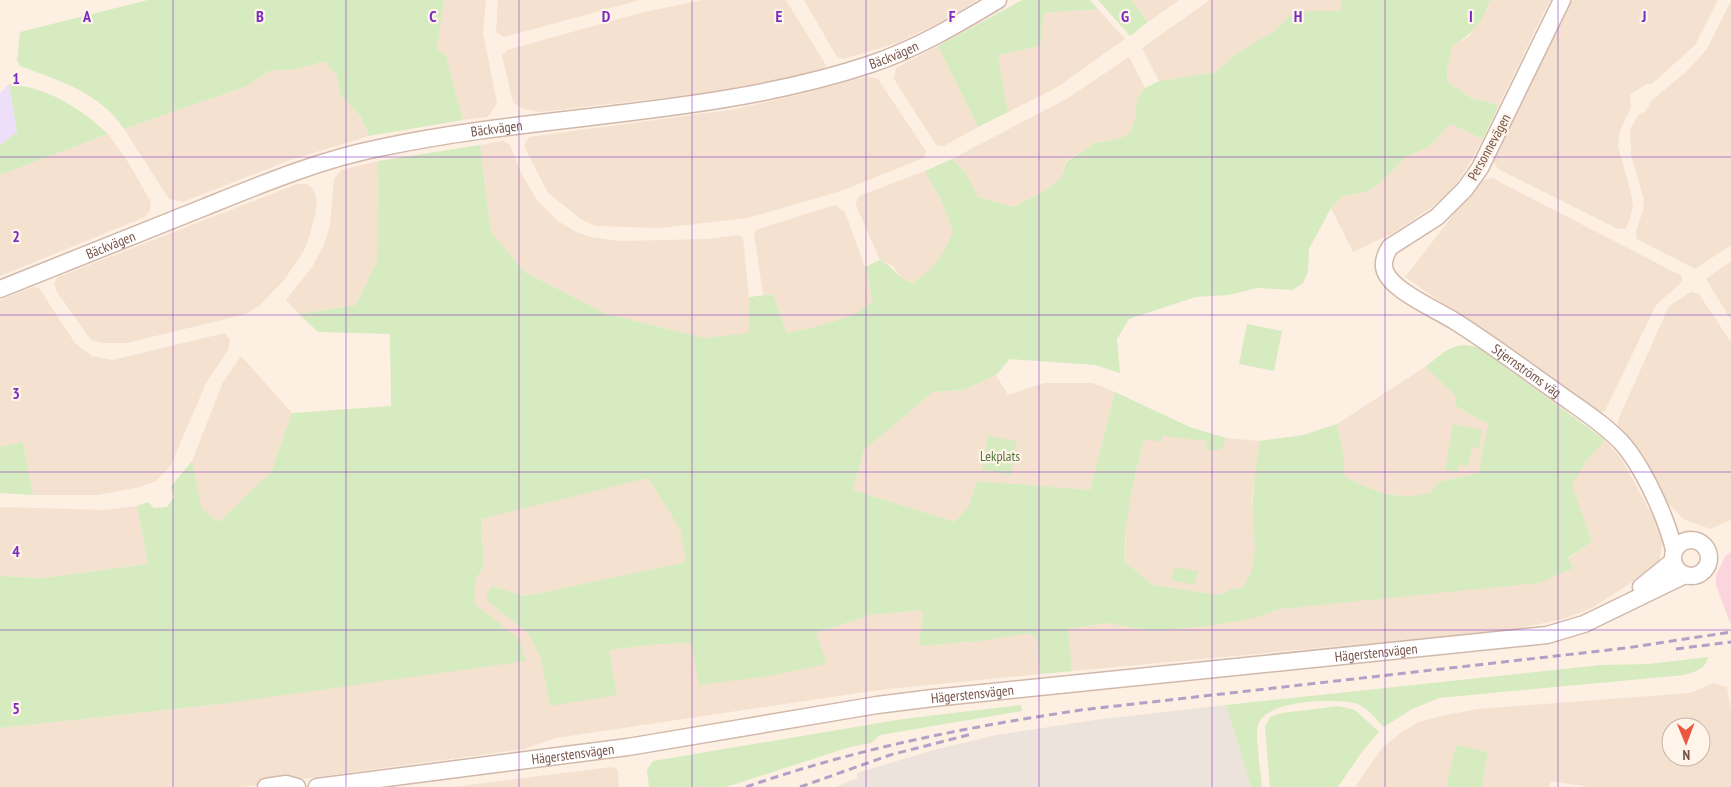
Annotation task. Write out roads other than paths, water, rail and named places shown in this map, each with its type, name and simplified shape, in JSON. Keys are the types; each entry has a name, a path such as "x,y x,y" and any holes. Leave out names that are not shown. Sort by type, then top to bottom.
{"street":[{"name":"Bäckvägen","path":"0,289 315,165 378,148 460,134 693,104 802,84 874,63 896,54 956,25 998,0"},
{"name":"Personnevägen","path":"1384,266 1386,254 1390,247 1437,217 1465,189 1480,168 1562,0"},
{"name":"Stjernströms väg","path":"1384,266 1386,274 1397,287 1477,335 1606,428 1631,455 1653,494 1671,536 1674,556"},
{"name":"Stjernströms väg","path":"1653,494 1683,532 1694,540"},
{"path":"1694,540 1705,545 1709,561 1699,575 1685,575 1677,569 1674,556 1681,542 1694,540"},
{"name":"Hägerstensvägen","path":"1625,602 1674,556"},
{"name":"Hägerstensvägen","path":"317,787 628,747 915,700 1529,637 1560,632 1584,624 1625,602 1644,596 1685,575"},
{"path":"266,787 286,784 297,787"}],"railway":[{"path":"746,787 787,773 870,750 995,724 1081,710 1626,648 1731,632"},
{"path":"1676,649 1731,642"},
{"path":"800,787 890,755 972,734"}],"park label":[{"name":"Lekplats","path":"1000,456"}]}
